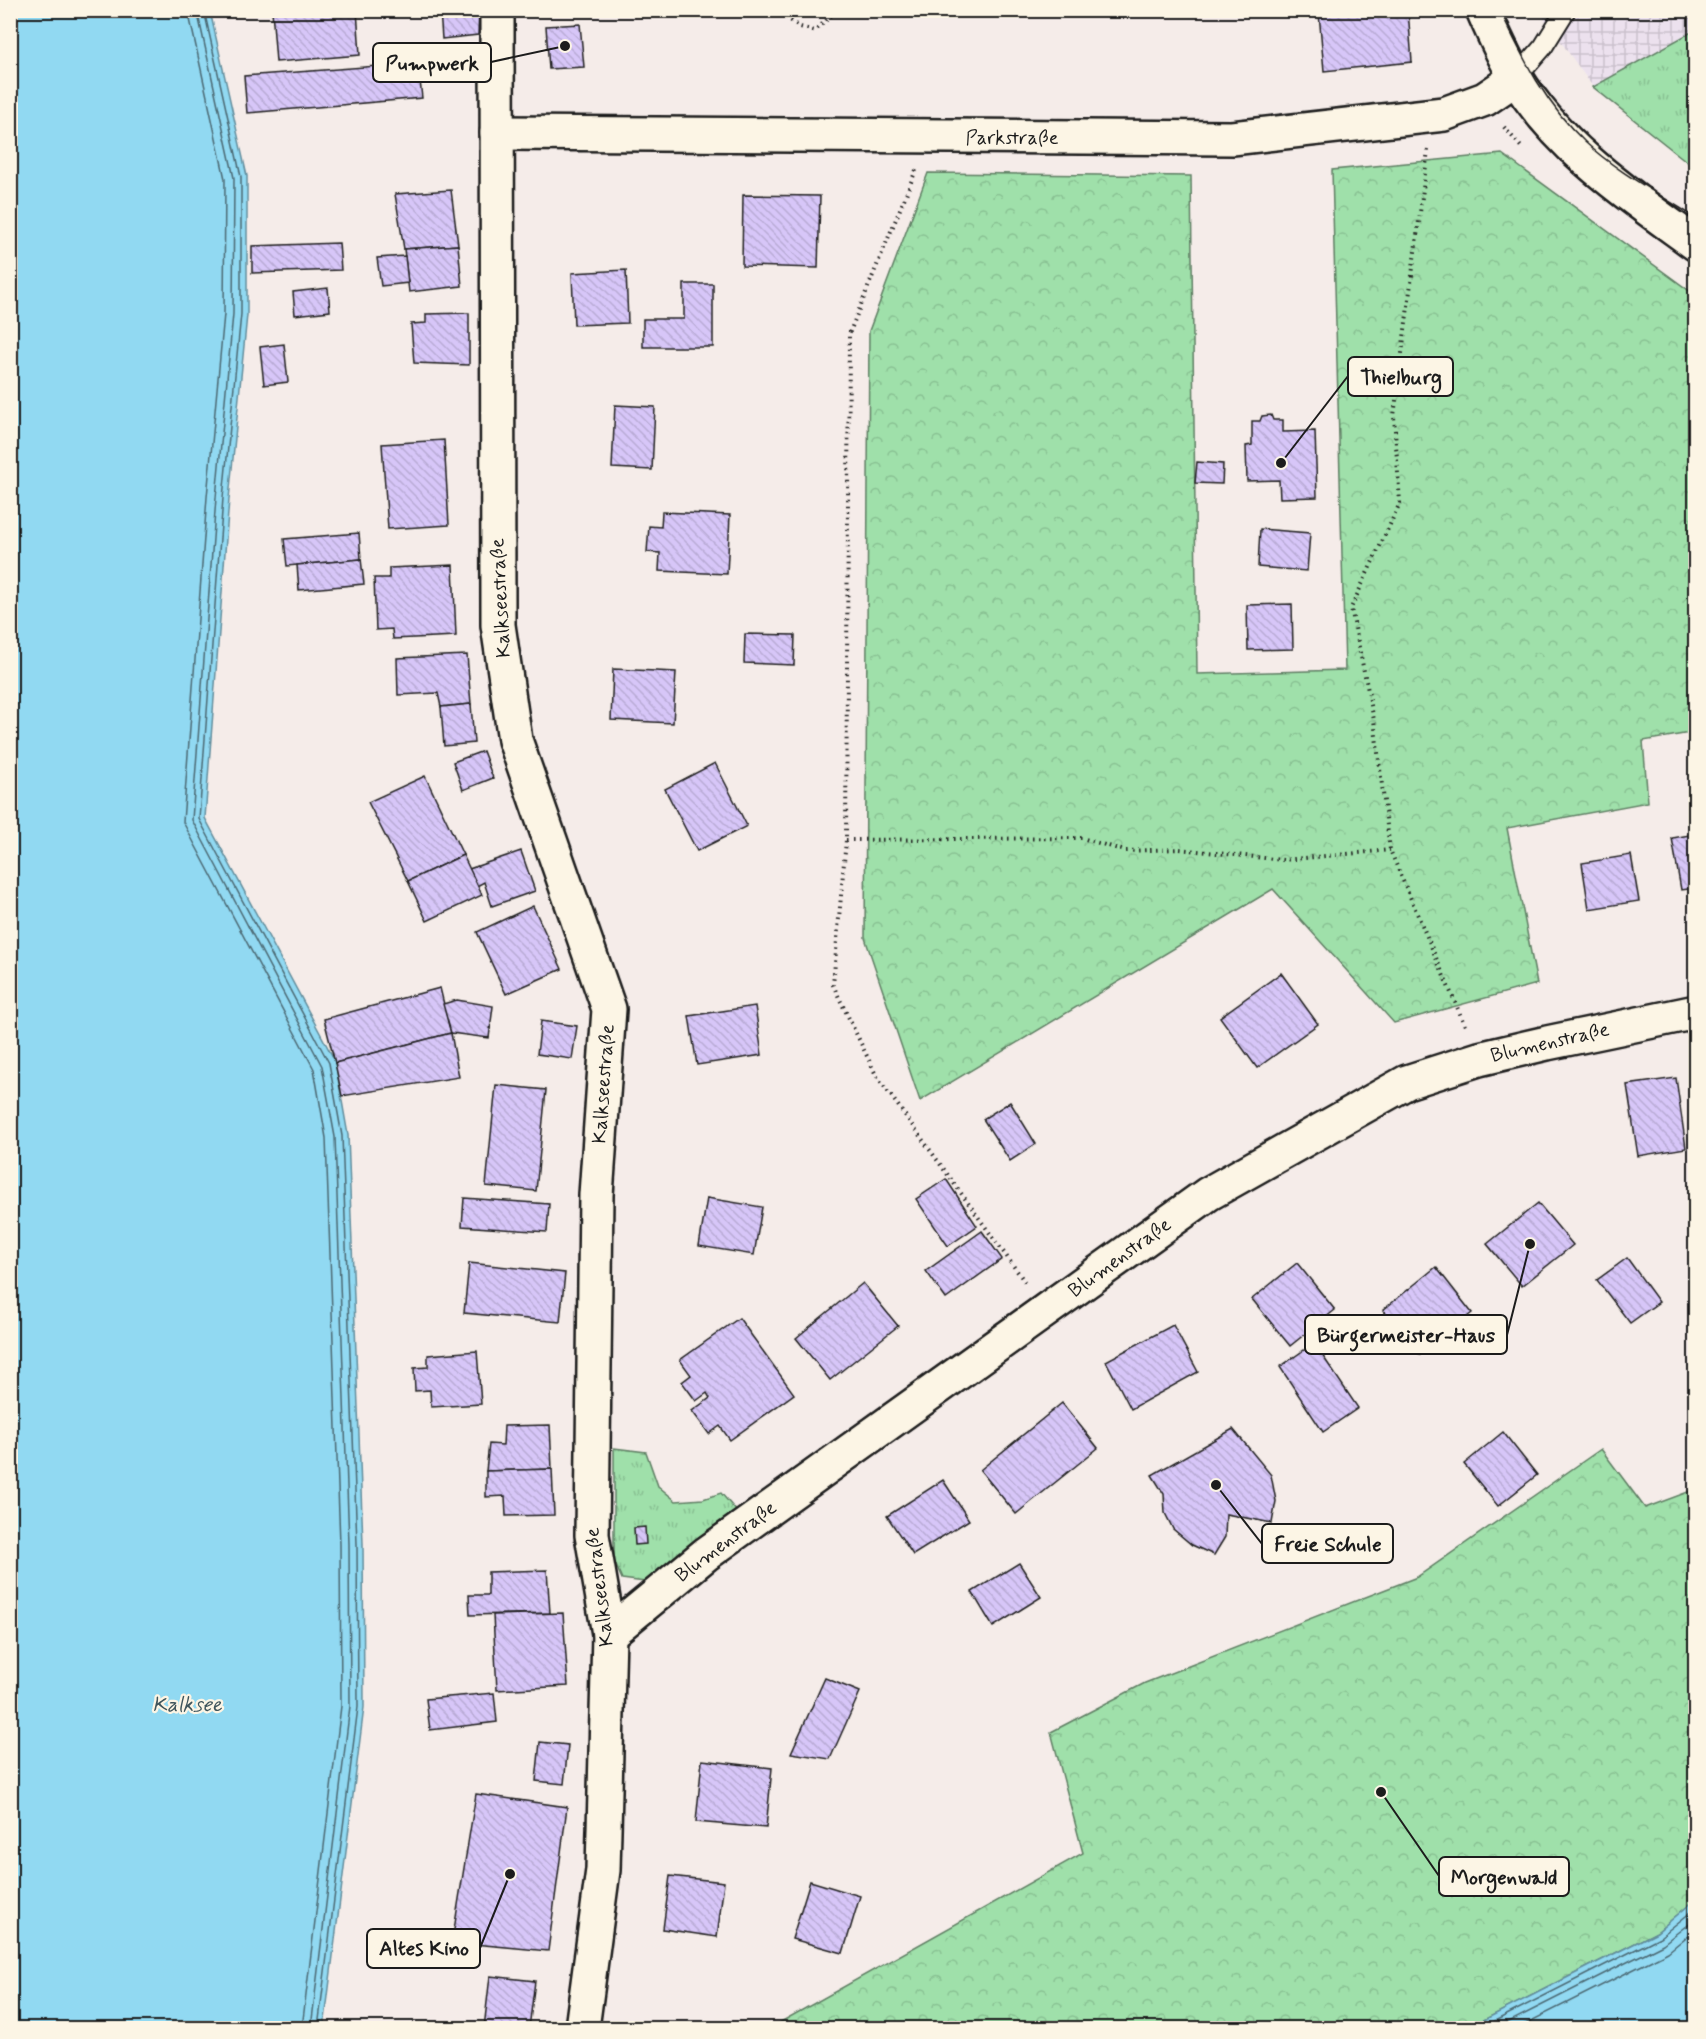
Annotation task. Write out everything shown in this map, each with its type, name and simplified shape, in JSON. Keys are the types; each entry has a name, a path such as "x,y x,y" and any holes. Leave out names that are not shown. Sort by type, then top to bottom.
{"street":[{"name":"Kalkseestraße","path":"497,10 498,625 515,740 609,1010 596,1195 592,1535 609,1634 603,1870 582,2028"},
{"path":"1483,10 1516,78 1553,127 1596,169 1695,244"},
{"name":"Parkstraße","path":"497,133 1232,138 1432,116 1485,99 1516,78"},
{"name":"Blumenstraße","path":"609,1634 706,1554 1208,1194 1407,1082 1479,1059 1695,1012"}],"lane":[{"path":"1516,78 1543,47 1566,10"}],"path":[{"path":"776,10 800,27 815,31 837,10"},
{"path":"1432,116 1394,416 1400,503 1351,608 1374,720 1390,850 1479,1059"},
{"path":"930,137 849,334 846,840 834,985 876,1076 1047,1311"},
{"path":"846,840 1082,838 1125,852 1179,849 1282,860 1390,850"}],"shaded area":[{"path":"1539,11 1695,11 1695,30 1593,87"}],"green space":[{"path":"1695,30 1695,168 1593,87"},
{"path":"1502,154 1695,295 1695,732 1643,741 1648,802 1507,828 1537,984 1394,1023 1273,889 920,1101 865,938 869,331 928,173 1191,176 1197,674 1345,670 1332,170"},
{"path":"614,1448 646,1452 658,1486 676,1501 703,1499 721,1493 738,1513 645,1582 622,1579 614,1561"},
{"path":"1601,1449 1645,1508 1693,1490 1695,1492 1695,1900 1657,1932 1468,2028 770,2028 1083,1853 1051,1732 1145,1683 1417,1577"}],"water":[{"name":"Kalksee","path":"11,11 210,11 247,176 247,315 229,499 205,818 335,1061 348,1135 363,1544 364,1707 324,2028 11,2028"},
{"path":"1695,1900 1695,2028 1468,2028 1657,1932"}],"building":[{"path":"272,10 357,10 360,55 276,62"},
{"path":"440,10 479,10 478,35 442,39"},
{"path":"1350,10 1408,10 1412,62 1324,71 1319,13"},
{"path":"580,24 584,67 549,69 546,26"},
{"path":"418,63 422,98 247,113 244,76"},
{"path":"451,190 458,245 404,249 395,194"},
{"path":"743,195 820,196 818,268 742,266"},
{"path":"339,243 341,270 252,273 252,246"},
{"path":"458,245 462,286 409,292 404,249"},
{"path":"405,256 408,283 381,286 377,258"},
{"path":"626,270 628,323 574,325 572,273"},
{"path":"684,284 713,284 713,347 643,347 643,319 684,319"},
{"path":"328,288 330,311 295,315 293,292"},
{"path":"469,313 469,365 414,363 411,324 426,323 426,314"},
{"path":"284,344 288,382 264,385 260,347"},
{"path":"615,405 655,407 652,470 612,468"},
{"path":"1271,415 1273,420 1283,420 1283,432 1315,431 1317,497 1280,498 1279,480 1247,481 1246,446 1252,445 1252,421 1260,421 1262,416"},
{"path":"444,440 449,525 388,529 382,444"},
{"path":"1197,462 1223,464 1222,484 1195,483"},
{"path":"662,512 730,515 727,574 659,571 660,553 647,552 649,526 661,527"},
{"path":"1260,529 1310,533 1307,571 1258,567"},
{"path":"359,533 361,559 287,566 284,539"},
{"path":"361,559 364,584 299,590 297,565"},
{"path":"453,565 456,636 393,639 392,629 376,630 374,578 389,578 389,568"},
{"path":"1292,604 1293,649 1248,650 1247,605"},
{"path":"745,634 795,635 794,665 744,663"},
{"path":"467,655 471,704 441,707 438,693 398,695 397,658"},
{"path":"613,669 676,672 673,723 611,720"},
{"path":"471,704 474,743 444,746 441,707"},
{"path":"483,751 493,778 463,790 453,762"},
{"path":"715,763 747,826 697,851 665,789"},
{"path":"425,776 463,855 408,881 368,802"},
{"path":"1696,834 1696,888 1681,890 1672,838"},
{"path":"521,851 535,891 492,906 484,882 477,886 469,869"},
{"path":"463,855 482,895 427,921 408,881"},
{"path":"1631,855 1639,901 1589,909 1582,863"},
{"path":"533,906 562,969 506,994 477,932"},
{"path":"1281,973 1318,1024 1257,1068 1220,1017"},
{"path":"440,988 451,1033 335,1063 324,1019"},
{"path":"457,1000 493,1006 489,1038 451,1033 443,1004"},
{"path":"755,1006 762,1055 697,1065 689,1016"},
{"path":"541,1021 577,1026 572,1059 537,1054"},
{"path":"451,1033 459,1077 342,1096 335,1063"},
{"path":"1676,1078 1686,1148 1638,1156 1627,1085"},
{"path":"496,1085 546,1090 536,1191 486,1186"},
{"path":"1010,1102 1036,1144 1010,1161 983,1119"},
{"path":"946,1179 977,1226 948,1246 916,1199"},
{"path":"464,1198 549,1204 547,1232 462,1226"},
{"path":"707,1198 762,1207 754,1255 699,1246"},
{"path":"1538,1203 1573,1245 1522,1286 1487,1244"},
{"path":"982,1231 1002,1259 946,1299 926,1271"},
{"path":"1627,1258 1659,1302 1630,1323 1597,1280"},
{"path":"469,1263 565,1273 560,1322 464,1313"},
{"path":"1297,1263 1335,1310 1290,1346 1252,1299"},
{"path":"1436,1267 1472,1313 1420,1355 1383,1310"},
{"path":"863,1283 898,1326 830,1380 796,1338"},
{"path":"739,1318 794,1394 730,1440 720,1426 709,1434 692,1411 710,1398 707,1393 696,1401 682,1382 691,1375 680,1360"},
{"path":"1173,1325 1198,1372 1131,1409 1106,1361"},
{"path":"1314,1343 1358,1408 1323,1432 1280,1367"},
{"path":"477,1351 481,1404 431,1407 430,1390 415,1391 414,1368 428,1367 428,1355"},
{"path":"1062,1403 1098,1448 1016,1514 980,1470"},
{"path":"550,1425 552,1469 486,1471 489,1444 503,1445 504,1426"},
{"path":"1233,1429 1271,1475 1276,1501 1272,1523 1226,1514 1225,1537 1214,1555 1192,1545 1173,1529 1165,1513 1164,1494 1152,1475"},
{"path":"1503,1432 1537,1475 1498,1506 1464,1464"},
{"path":"552,1469 554,1515 506,1516 505,1496 486,1497 486,1471"},
{"path":"943,1480 969,1520 913,1555 887,1516"},
{"path":"645,1527 646,1544 635,1545 634,1528"},
{"path":"1019,1563 1041,1597 993,1627 972,1592"},
{"path":"547,1570 550,1613 470,1615 469,1595 488,1595 488,1572"},
{"path":"563,1613 568,1686 497,1690 493,1615"},
{"path":"825,1678 860,1692 830,1759 791,1753"},
{"path":"494,1693 497,1722 430,1730 426,1699"},
{"path":"540,1742 568,1745 564,1784 536,1781"},
{"path":"702,1760 772,1768 766,1828 696,1822"},
{"path":"476,1794 567,1807 548,1951 452,1942"},
{"path":"670,1876 724,1882 717,1937 663,1929"},
{"path":"810,1881 860,1896 843,1953 792,1939"},
{"path":"490,1976 535,1981 529,2028 484,2028"}],"tram line":[{"path":"1500,10 1536,80 1571,128 1597,153 1696,218"}],"place":[{"name":"Pumpwerk","path":"565,46"},
{"name":"Thielburg","path":"1281,463"},
{"name":"Bürgermeister-Haus","path":"1530,1244"},
{"name":"Freie Schule","path":"1216,1485"},
{"name":"Morgenwald","path":"1381,1792"},
{"name":"Altes Kino","path":"510,1874"}]}
